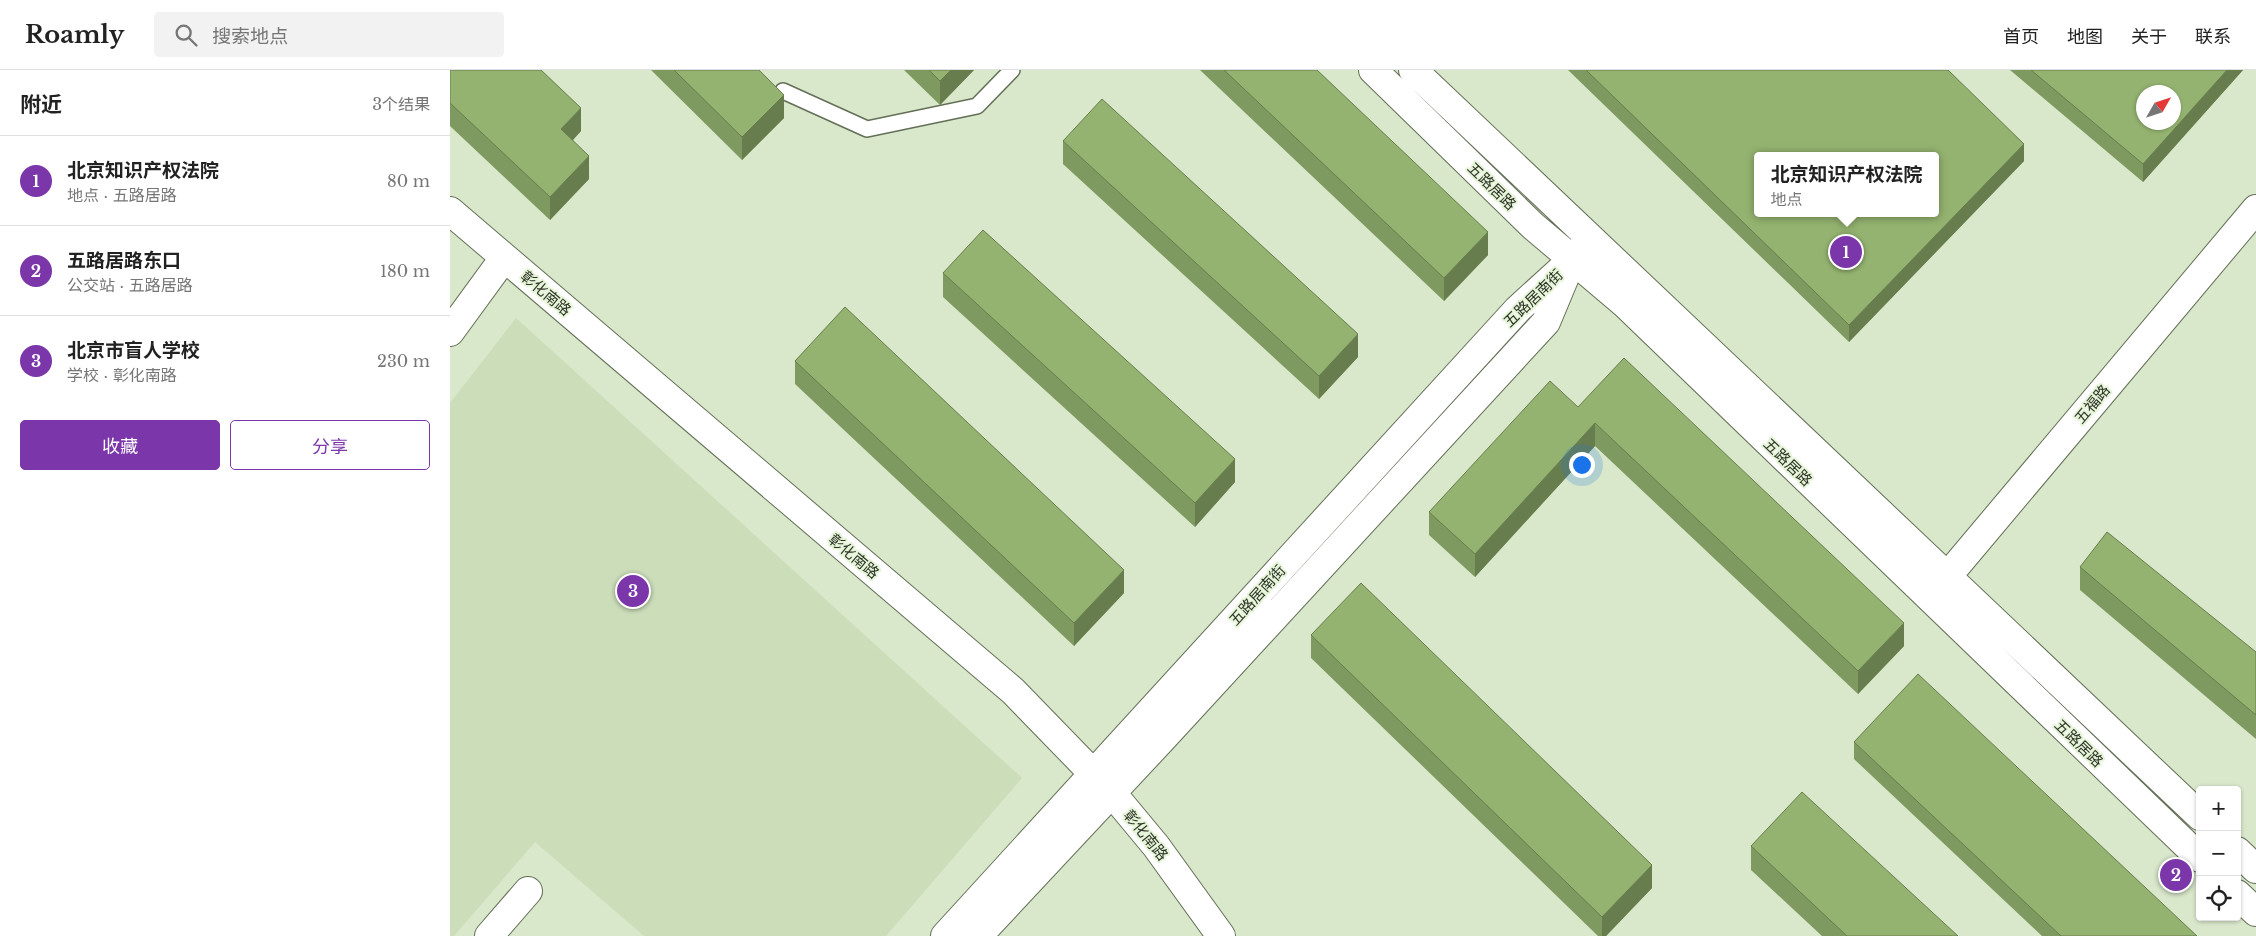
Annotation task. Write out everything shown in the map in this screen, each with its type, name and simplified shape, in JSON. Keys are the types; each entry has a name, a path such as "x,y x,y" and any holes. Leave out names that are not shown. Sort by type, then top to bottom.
{"street":[{"name":"五路居路","path":"1373,70 1533,226 1624,303 1929,599 2196,854"},
{"name":"五路居路","path":"1413,70 2196,812"},
{"name":"五福路","path":"1929,599 2256,209"},
{"name":"彰化南路","path":"450,211 1013,692 1112,793 1156,846 1221,936"},
{"path":"1572,260 1590,238"},
{"path":"450,332 504,258"},
{"name":"五路居南街","path":"978,936 1546,322 1572,260"},
{"name":"五路居南街","path":"944,936 1518,308 1572,260"},
{"path":"2241,855 2256,869"},
{"path":"489,936 528,891"},
{"path":"2241,898 2256,912"}],"lane":[{"path":"782,91 866,129 977,106 1012,70"}],"shaded area":[{"path":"516,318 1022,778 886,936 644,936 535,842 454,936 450,936 450,403"}],"building":[{"path":"450,70 541,70 581,108 561,129 589,156 550,197 450,103"},
{"path":"674,70 759,70 784,95 742,137"},
{"path":"929,70 951,70 940,81"},
{"path":"1224,70 1317,70 1488,232 1444,278"},
{"path":"1586,70 1948,70 2024,144 1849,325"},
{"path":"2031,70 2227,70 2181,121 2181,85 2136,85 2136,130 2173,130 2143,164"},
{"path":"1102,99 1358,334 1319,376 1063,141"},
{"path":"983,230 1235,459 1195,503 943,273"},
{"path":"845,307 1124,570 1074,623 795,361"},
{"path":"1624,358 1904,623 1858,671 1595,423 1475,554 1429,512 1550,381 1578,407"},
{"path":"2107,532 2256,652 2256,715 2080,567"},
{"path":"1361,583 1652,865 1602,917 1311,635"},
{"path":"1918,674 2197,936 2061,936 1854,742"},
{"path":"1802,792 1958,936 1847,936 1751,846"}],"place":[{"name":"北京知识产权法院","path":"1846,252"},
{"name":"北京市盲人学校","path":"633,591"},
{"name":"五路居路东口","path":"2176,875"}]}
